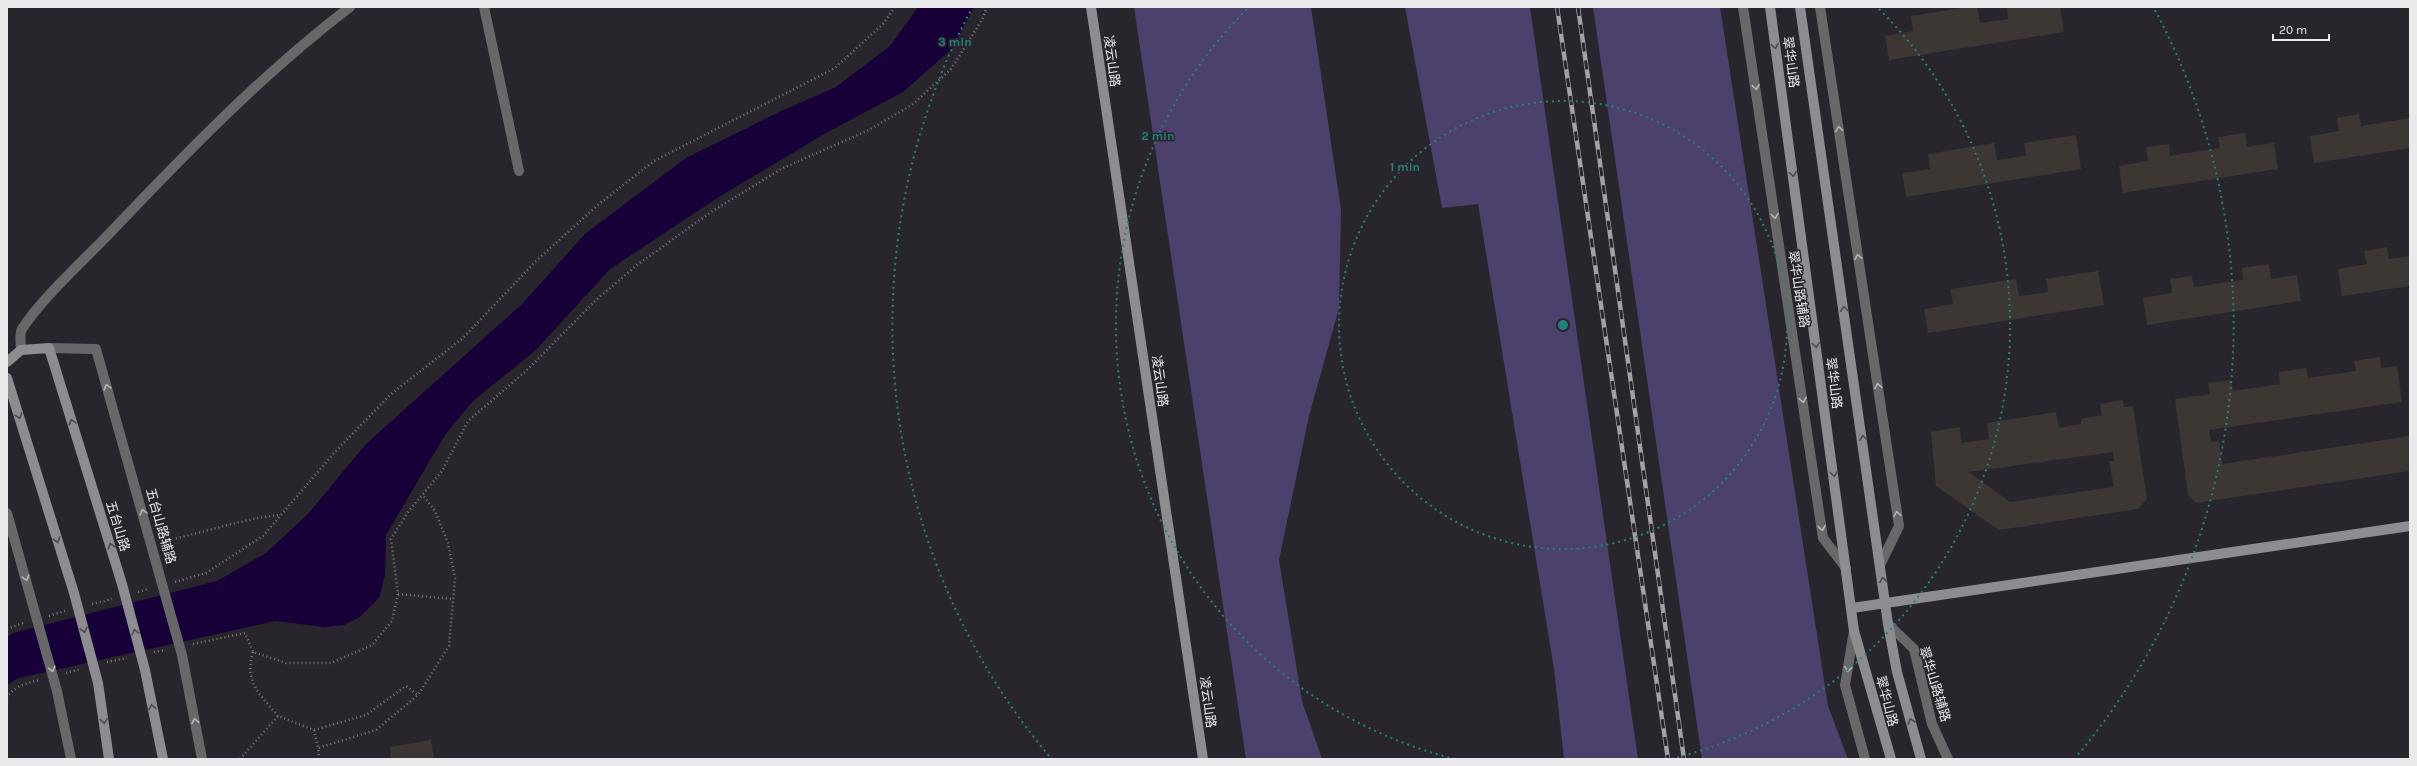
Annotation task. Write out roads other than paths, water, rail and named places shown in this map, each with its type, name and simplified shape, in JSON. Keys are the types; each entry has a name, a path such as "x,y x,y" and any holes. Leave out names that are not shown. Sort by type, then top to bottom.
{"street":[{"path":"21,350 21,331 49,297 136,206 258,84 314,34 350,7"},
{"path":"484,7 519,171"},
{"name":"凌云山路","path":"1091,7 1203,759"},
{"name":"翠华山路辅路","path":"1743,7 1824,538 1846,568"},
{"name":"翠华山路","path":"1770,7 1854,631 1890,759"},
{"name":"翠华山路","path":"1800,7 1881,563 1888,624 1897,672 1921,759"},
{"path":"1820,7 1899,526 1881,563"},
{"path":"7,362 21,350 49,348"},
{"name":"五台山路辅路","path":"49,348 96,349 152,543 165,580 182,655 202,759"},
{"name":"五台山路","path":"49,348 122,584 145,670 163,759"},
{"path":"7,378 74,593 98,683 110,759"},
{"path":"7,513 34,604 57,691 71,759"},
{"path":"1852,608 2410,526"},
{"name":"翠华山路辅路","path":"1888,624 1914,649 1932,724 1948,759"},
{"path":"1854,631 1845,685 1865,759"}],"railway":[{"path":"1557,7 1668,759"},
{"path":"1578,7 1684,759"}]}
